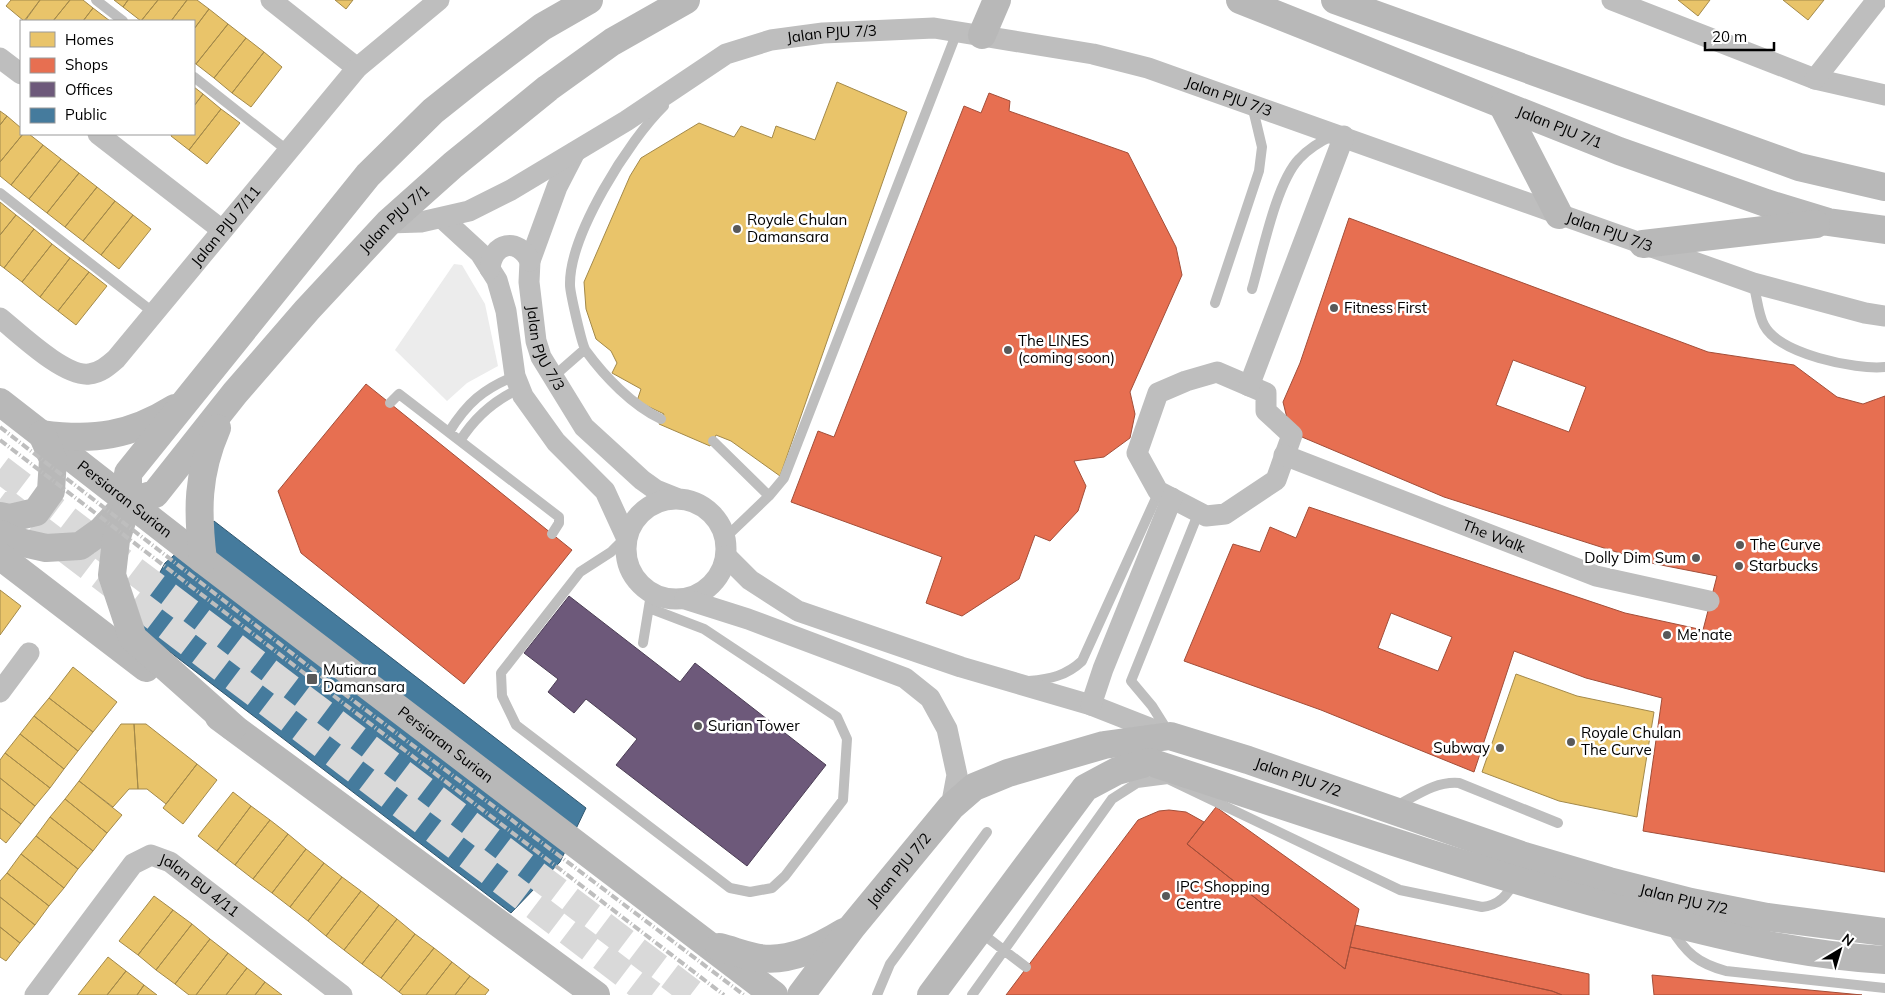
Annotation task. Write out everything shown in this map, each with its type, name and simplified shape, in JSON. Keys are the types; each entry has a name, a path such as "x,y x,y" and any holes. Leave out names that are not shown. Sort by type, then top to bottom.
{"street":[{"path":"272,0 357,68"},
{"name":"Jalan PJU 7/11","path":"0,318 68,369 87,374 103,370 116,359 357,68 438,0"},
{"path":"234,727 133,638 112,575 116,540 128,502 128,473 368,175 433,111 477,76 542,27 589,0"},
{"name":"Jalan PJU 7/1","path":"128,502 155,494 235,394 313,304 388,223 453,165 548,88 619,38 686,0"},
{"path":"969,33 997,0"},
{"name":"Jalan PJU 7/1","path":"1240,0 1502,106 1619,151 1766,203 1828,222 1885,230"},
{"path":"1335,0 1799,167 1885,187"},
{"path":"1612,0 1815,79 1885,95"},
{"path":"1815,79 1877,0"},
{"name":"Jalan PJU 7/3","path":"388,223 443,219 469,211 511,190 626,121 726,54 771,40 823,33 934,28 1093,54 1148,68 1251,103 1753,283 1864,313 1885,316"},
{"path":"0,58 20,73"},
{"path":"1502,106 1559,215"},
{"path":"99,135 222,230"},
{"path":"1250,386 1341,135"},
{"name":"Jalan PJU 7/3","path":"575,151 557,187 530,261 529,282 536,341 542,358 553,378 584,427 642,480 656,490 676,498"},
{"name":"Jalan PJU 7/3","path":"443,219 480,253 501,291 517,382 556,442 605,491 626,537"},
{"path":"1644,244 1828,222"},
{"path":"490,269 491,260 495,252 502,247 511,245 519,247 530,261"},
{"path":"1217,372 1250,386 1266,393 1266,411 1292,435 1276,480 1225,514 1206,516 1164,498 1158,491 1137,452 1158,393 1186,381 1217,372"},
{"path":"42,434 72,438 102,437 129,431 154,420 178,406 198,388"},
{"path":"203,560 198,522 203,470 210,445 235,394"},
{"name":"Persiaran Surian","path":"0,402 203,560 774,995"},
{"path":"0,516 10,518 36,512 51,491 53,459 42,434"},
{"name":"The Walk","path":"1284,455 1596,576 1709,600"},
{"path":"951,807 957,775 947,729 930,698 905,678 748,618 685,599 650,601 629,570 625,554 626,537 633,522 644,509 659,501 676,498 692,501 708,510 719,522 726,547 750,580 770,595 798,611 892,645 1018,682 1091,706 1170,736"},
{"path":"1091,706 1102,669 1164,498"},
{"path":"0,534 15,541 46,548 80,546 101,531 128,502"},
{"path":"685,599 700,594 712,584 722,571 726,547"},
{"path":"0,556 136,662 234,727 596,995"},
{"path":"0,692 29,653"},
{"name":"Jalan PJU 7/2","path":"800,995 852,927 951,807 974,787 1008,773 1104,744 1170,736 1248,760 1389,810 1520,868 1667,922 1804,951 1885,960"},
{"name":"Jalan PJU 7/2","path":"931,995 977,930 1085,788 1118,771 1150,762 1520,868 1609,881 1691,902 1767,917 1885,932"},
{"name":"Jalan BU 4/11","path":"35,995 133,864 151,855 170,862 342,995"},
{"path":"706,943 761,958 784,958 820,946 852,927"}],"lane":[{"path":"96,0 122,20"},
{"path":"726,547 784,478 969,33"},
{"path":"662,419 651,414 620,390 585,349 570,285 576,249 592,214 647,123 693,76"},
{"path":"195,78 288,151"},
{"path":"1215,303 1260,172 1262,146 1251,103"},
{"path":"1252,289 1283,186 1298,160 1316,144 1341,135"},
{"path":"0,193 154,313"},
{"path":"1753,283 1764,326 1782,342 1806,356 1863,367 1885,367"},
{"path":"553,378 585,349"},
{"path":"449,432 461,413 477,396 517,382"},
{"path":"460,441 479,415 517,382"},
{"path":"390,403 399,394 559,517 559,523 552,534"},
{"path":"713,441 769,496"},
{"path":"1018,682 1054,678 1072,670 1082,661 1164,498"},
{"path":"1170,736 1152,706 1131,681 1196,519"},
{"path":"626,537 611,552 580,572 501,673 502,696 516,725 730,888 750,892 772,888 785,876 843,800 847,739 841,724 837,717 704,629 650,601 643,643"},
{"path":"972,995 1112,799 1137,783 1168,779 1400,890 1482,907 1494,906 1505,897 1520,868"},
{"path":"1389,810 1433,786 1445,782 1459,783 1558,823"},
{"path":"877,995 890,964 987,832"},
{"path":"1667,922 1681,946 1707,966 1726,971 1885,988"},
{"path":"977,930 1026,967"}],"shaded area":[{"path":"454,264 462,265 485,304 498,366 467,383 447,401 395,350"}],"building: Homes":[{"path":"11,0 40,0 25,20 6,6"},
{"path":"40,0 70,0 54,20 26,20"},
{"path":"70,0 83,0 93,8 84,20 54,20"},
{"path":"114,0 128,0 123,7"},
{"path":"128,0 158,0 142,20 123,7"},
{"path":"158,0 187,0 172,20 142,20"},
{"path":"187,0 197,0 209,9 195,28 195,20 172,20"},
{"path":"335,0 353,0 346,9"},
{"path":"1678,0 1710,0 1698,16"},
{"path":"1783,0 1824,0 1808,20"},
{"path":"93,8 109,20 84,20"},
{"path":"209,9 228,24 196,64 195,64 195,28"},
{"path":"228,24 246,38 214,78 196,64"},
{"path":"246,38 264,52 232,93 214,78"},
{"path":"264,52 282,67 251,107 232,93"},
{"name":"Royale Chulan Damansara","path":"837,82 907,112 780,476 731,441 716,435 710,446 659,424 664,414 637,401 641,389 612,373 617,363 611,351 596,339 586,309 584,282 630,176 641,158 699,123 734,137 741,126 772,138 776,126 815,140"},
{"path":"195,88 203,94 195,105"},
{"path":"203,94 221,109 189,150 171,136 195,135 195,105"},
{"path":"221,109 240,123 207,164 189,150"},
{"path":"0,111 7,116 0,125"},
{"path":"7,116 20,127 20,135 22,135 0,162 0,125"},
{"path":"22,135 30,135 43,145 11,185 0,176 0,162"},
{"path":"43,145 61,159 29,199 11,185"},
{"path":"61,159 79,173 47,213 29,199"},
{"path":"79,173 97,187 65,227 47,213"},
{"path":"97,187 115,201 83,241 65,227"},
{"path":"115,201 133,215 101,255 83,241"},
{"path":"0,202 16,215 0,235"},
{"path":"16,215 34,229 4,268 0,265 0,235"},
{"path":"133,215 151,229 119,269 101,255"},
{"path":"34,229 52,244 22,282 4,268"},
{"path":"52,244 70,258 40,297 22,282"},
{"path":"70,258 89,272 58,311 40,297"},
{"path":"89,272 107,286 76,325 58,311"},
{"path":"0,590 21,606 0,635"},
{"path":"73,667 117,702 93,732 49,698"},
{"name":"Royale Chulan The Curve","path":"1516,674 1577,696 1654,712 1637,817 1559,801 1482,772"},
{"path":"49,698 93,732 78,751 34,716"},
{"path":"34,716 78,751 64,769 20,734"},
{"path":"121,724 134,724 138,789 129,789 113,807 79,781"},
{"path":"134,724 146,724 197,764 166,804 147,789 138,789"},
{"path":"20,734 64,769 50,788 5,753"},
{"path":"5,753 50,788 35,806 0,778 0,760"},
{"path":"197,764 217,780 183,824 163,808"},
{"path":"0,778 35,806 21,824 0,808"},
{"path":"79,781 122,815 107,833 65,799"},
{"path":"233,792 251,806 217,851 198,836"},
{"path":"65,799 107,833 93,851 50,817"},
{"path":"251,806 270,820 235,865 217,851"},
{"path":"0,808 21,824 6,843 0,838"},
{"path":"50,817 93,851 78,869 36,836"},
{"path":"270,820 288,834 253,879 235,865"},
{"path":"288,834 306,849 272,893 253,879"},
{"path":"36,836 78,869 64,888 21,854"},
{"path":"306,849 324,863 290,907 272,893"},
{"path":"21,854 64,888 49,906 7,873"},
{"path":"324,863 342,877 308,921 290,907"},
{"path":"7,873 49,906 35,925 0,897 0,881"},
{"path":"342,877 361,891 326,936 308,921"},
{"path":"361,891 379,905 344,950 326,936"},
{"path":"154,896 173,910 138,955 119,941"},
{"path":"0,897 35,925 20,943 0,927"},
{"path":"379,905 397,919 362,964 344,950"},
{"path":"173,910 192,924 156,970 138,955"},
{"path":"397,919 415,934 381,978 362,964"},
{"path":"192,924 210,939 175,984 156,970"},
{"path":"0,927 20,943 6,961 0,957"},
{"path":"415,934 434,948 399,992 381,978"},
{"path":"210,939 228,953 196,995 189,995 175,984"},
{"path":"434,948 452,962 426,995 403,995 399,992"},
{"path":"228,953 247,968 226,995 196,995"},
{"path":"108,957 126,971 107,995 78,995"},
{"path":"452,962 470,976 455,995 426,995"},
{"path":"247,968 265,982 255,995 226,995"},
{"path":"126,971 144,985 137,995 107,995"},
{"path":"470,976 489,990 485,995 455,995"},
{"path":"265,982 282,995 255,995"},
{"path":"144,985 157,995 137,995"}],"building: Shops":[{"name":"The LINES (coming soon)","path":"989,93 1010,101 1009,111 1128,153 1176,247 1182,275 1130,392 1135,414 1130,438 1104,457 1074,461 1086,486 1078,511 1050,541 1035,535 1019,579 962,616 926,603 942,557 791,502 818,431 834,437 964,106 981,113"},
{"name":"The Curve","path":"1349,218 1708,352 1794,365 1837,397 1863,404 1885,396 1885,872 1643,831 1662,698 1586,678 1514,651 1474,772 1321,710 1184,661 1233,544 1260,552 1270,527 1296,538 1309,507 1625,613 1703,630 1717,576 1651,563 1444,497 1302,437 1287,418 1283,402 1300,363","holes":["1513,360 1586,387 1569,432 1496,405","1391,613 1452,637 1438,671 1378,648"]},
{"path":"366,384 572,550 464,684 301,553 278,491"},
{"path":"1216,807 1359,909 1345,969 1187,844"},
{"name":"IPC Shopping Centre","path":"1159,811 1186,812 1204,822 1187,844 1345,969 1350,947 1552,991 1562,995 1006,995 1138,820"},
{"path":"1355,925 1589,974 1589,995 1562,995 1552,991 1350,947"},
{"path":"1652,975 1714,981 1862,995 1654,995"}],"building: Offices":[{"name":"Surian Tower","path":"569,596 680,682 695,663 826,765 747,866 616,765 637,739 586,699 574,713 548,692 558,679 524,653"}],"building: Public":[{"name":"Mutiara Damansara","path":"214,521 586,808 560,862 511,913 132,623 165,563"}],"tunnel":[{"path":"0,469 695,995"},
{"path":"0,499 652,995"}],"railway":[{"path":"0,427 338,689 744,995"},
{"path":"0,440 724,995"}],"place":[{"name":"Royale Chulan Damansara","path":"737,229"},
{"name":"Fitness First","path":"1334,308"},
{"name":"The LINES (coming soon)","path":"1008,350"},
{"name":"The Curve","path":"1740,545"},
{"name":"Dolly Dim Sum","path":"1696,558"},
{"name":"Starbucks","path":"1739,566"},
{"name":"Me’nate","path":"1667,635"},
{"name":"Mutiara Damansara","path":"312,679"},
{"name":"Surian Tower","path":"698,726"},
{"name":"Royale Chulan The Curve","path":"1571,742"},
{"name":"Subway","path":"1500,748"},
{"name":"IPC Shopping Centre","path":"1166,896"}]}
